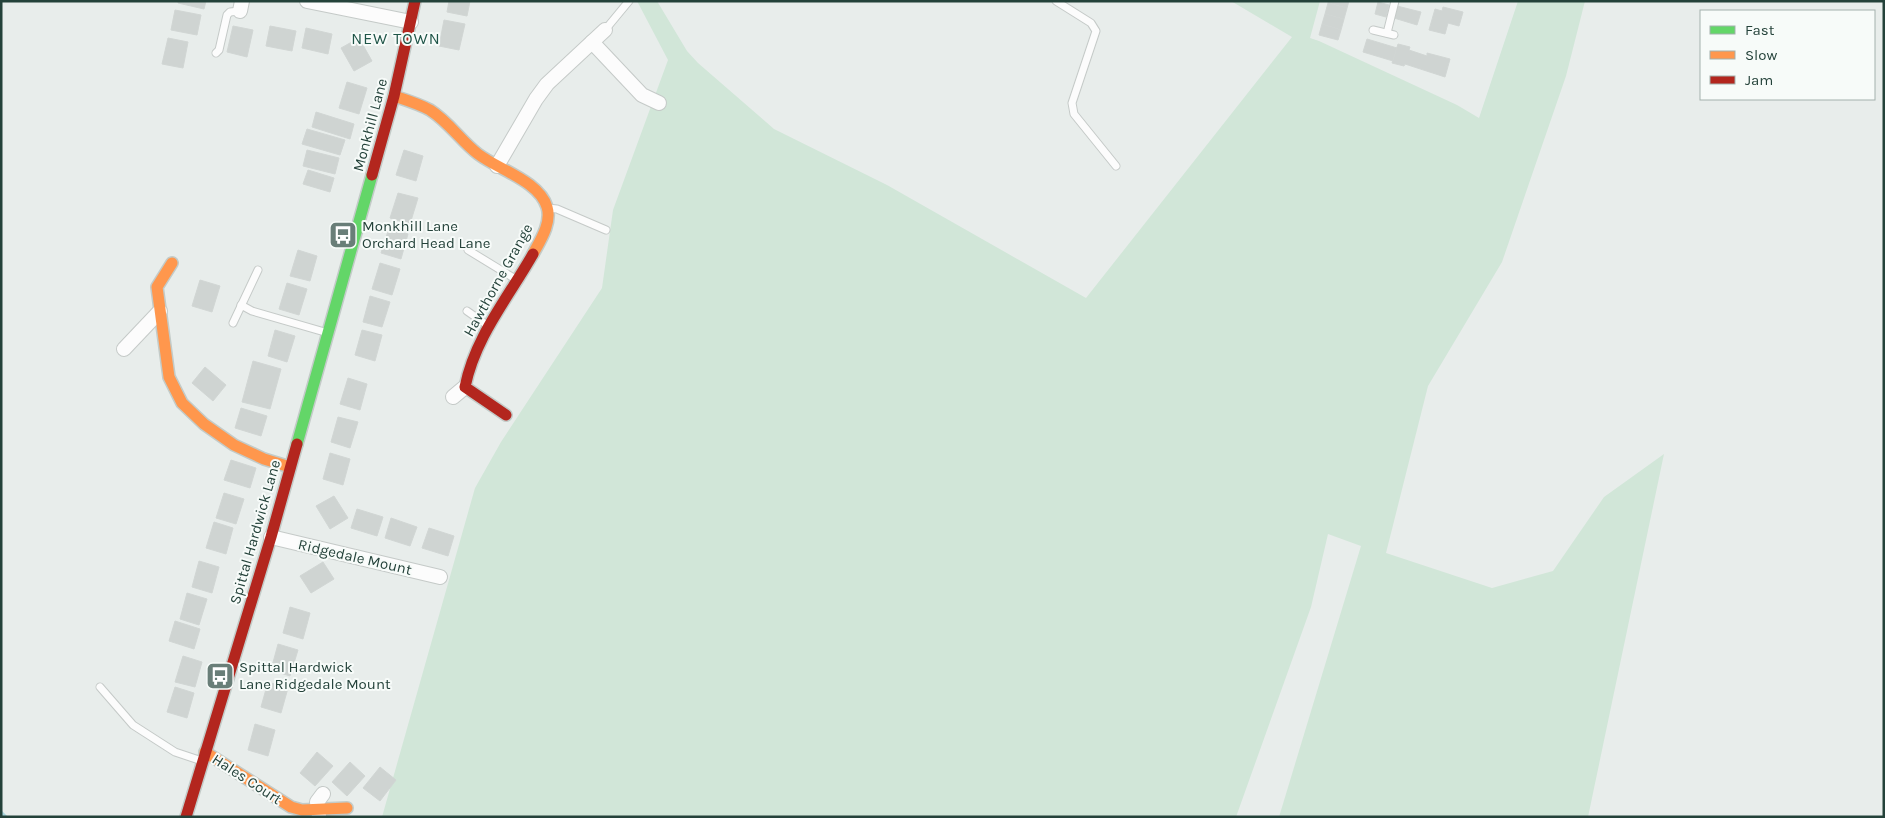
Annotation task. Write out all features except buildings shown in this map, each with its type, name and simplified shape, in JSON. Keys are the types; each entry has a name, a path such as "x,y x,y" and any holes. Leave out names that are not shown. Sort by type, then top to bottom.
{"street":[{"path":"307,1 411,22"},
{"name":"Monkhill Lane","path":"350,255 394,96 415,1"},
{"path":"497,166 536,99 547,84 605,30"},
{"path":"592,42 642,95 659,103"},
{"path":"394,96 428,109 441,118 478,154 536,189 543,197 547,208"},
{"name":"Hawthorne Grange","path":"465,387 466,376 488,325 537,246 548,217 547,208"},
{"name":"Spittal Hardwick Lane","path":"186,817 271,537 350,255"},
{"path":"172,262 157,287 169,376 182,403 204,424 234,444 264,459 290,467"},
{"path":"124,349 160,311"},
{"path":"453,397 465,387 506,416"},
{"name":"Ridgedale Mount","path":"271,537 440,577"},
{"name":"Hales Court","path":"203,756 274,797 302,810 319,813 347,808"},
{"path":"319,813 317,802 323,794"}],"lane":[{"path":"605,30 629,1"},
{"path":"1056,1 1091,23 1096,31 1072,103 1074,114 1116,166"},
{"path":"1373,30 1390,34 1395,1"},
{"path":"216,53 219,50 227,15 241,6"},
{"path":"547,208 557,209 606,230"},
{"path":"468,250 517,280"},
{"path":"233,322 258,270"},
{"path":"241,305 328,333"},
{"path":"467,311 488,325"},
{"path":"100,687 133,725 175,752 203,756"}],"green space":[{"path":"637,1 657,1 687,51 698,63 774,129 887,185 1086,298 1292,37 1231,1 1320,1 1310,38 1457,105 1479,118 1518,1 1585,1 1566,76 1502,262 1428,386 1386,553 1492,588 1553,571 1604,497 1664,454 1588,817 1279,817 1361,546 1328,534 1311,607 1236,817 382,817 475,488 501,442 602,288 613,210 668,60"}],"waterway":[{"path":"1,813 5,817"}],"traffic: fast":[{"path":"297,444 372,175"}],"traffic: slow":[{"path":"394,96 430,110 478,154 536,190 543,198 547,207 548,219 533,254"},
{"path":"172,263 157,287 169,377 182,403 204,424 234,445 264,459 290,467"},
{"path":"205,752 291,807 302,810 347,808"}],"traffic: jam":[{"path":"372,175 394,96 415,1"},
{"path":"506,415 465,387 476,351 484,335 533,254"},
{"path":"186,817 271,537 297,444"}],"place":[{"name":"Monkhill Lane Orchard Head Lane","path":"343,235"},
{"name":"Spittal Hardwick Lane Ridgedale Mount","path":"220,676"}],"district":[{"name":"NEW TOWN","path":"396,38"}]}
